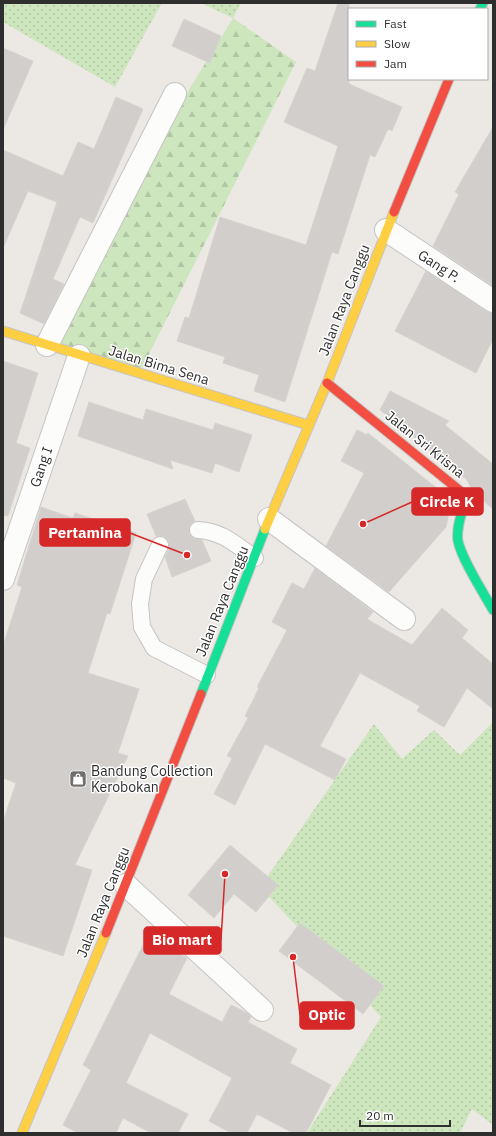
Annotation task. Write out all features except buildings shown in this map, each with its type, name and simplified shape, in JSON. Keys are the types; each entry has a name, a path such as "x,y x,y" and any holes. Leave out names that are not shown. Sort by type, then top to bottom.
{"main road":[{"name":"Jalan Raya Canggu","path":"22,1133 126,885 269,519 327,383 386,230 449,80"},
{"name":"Jalan Bima Sena","path":"3,331 79,356 308,425"},
{"name":"Jalan Sri Krisna","path":"327,383 460,490 464,502 458,528 458,541 466,560 493,610"}],"street":[{"path":"47,345 175,94"},
{"name":"Gang P.","path":"386,230 493,301"},
{"name":"Gang I","path":"3,579 79,356"},
{"path":"269,519 404,619"},
{"path":"126,885 262,1010"}],"lane":[{"path":"198,530 209,530 220,534 255,558"},
{"path":"160,545 144,579 140,604 142,627 154,648 207,675"}],"green space":[{"path":"3,3 162,3 115,87 3,22"},
{"path":"201,3 241,3 233,18"},
{"path":"233,18 296,62 139,374 36,339"},
{"path":"493,722 493,1125 472,1109 460,1133 307,1133 381,1017 260,887 374,724 402,759 434,730 460,755"}],"traffic: fast":[{"path":"480,8 483,3"},
{"path":"464,504 458,527 458,541 460,549 493,610"},
{"path":"201,694 265,529"}],"traffic: slow":[{"path":"265,529 327,383 394,212"},
{"path":"3,331 308,425"},
{"path":"22,1133 106,933"}],"traffic: jam":[{"path":"394,212 449,80"},
{"path":"327,383 459,490 464,504"},
{"path":"106,933 201,694"}],"place":[{"name":"Circle K","path":"363,524"},
{"name":"Pertamina","path":"187,555"},
{"name":"Bandung Collection Kerobokan","path":"78,779"},
{"name":"Bio mart","path":"225,874"},
{"name":"Optic","path":"293,957"}]}
